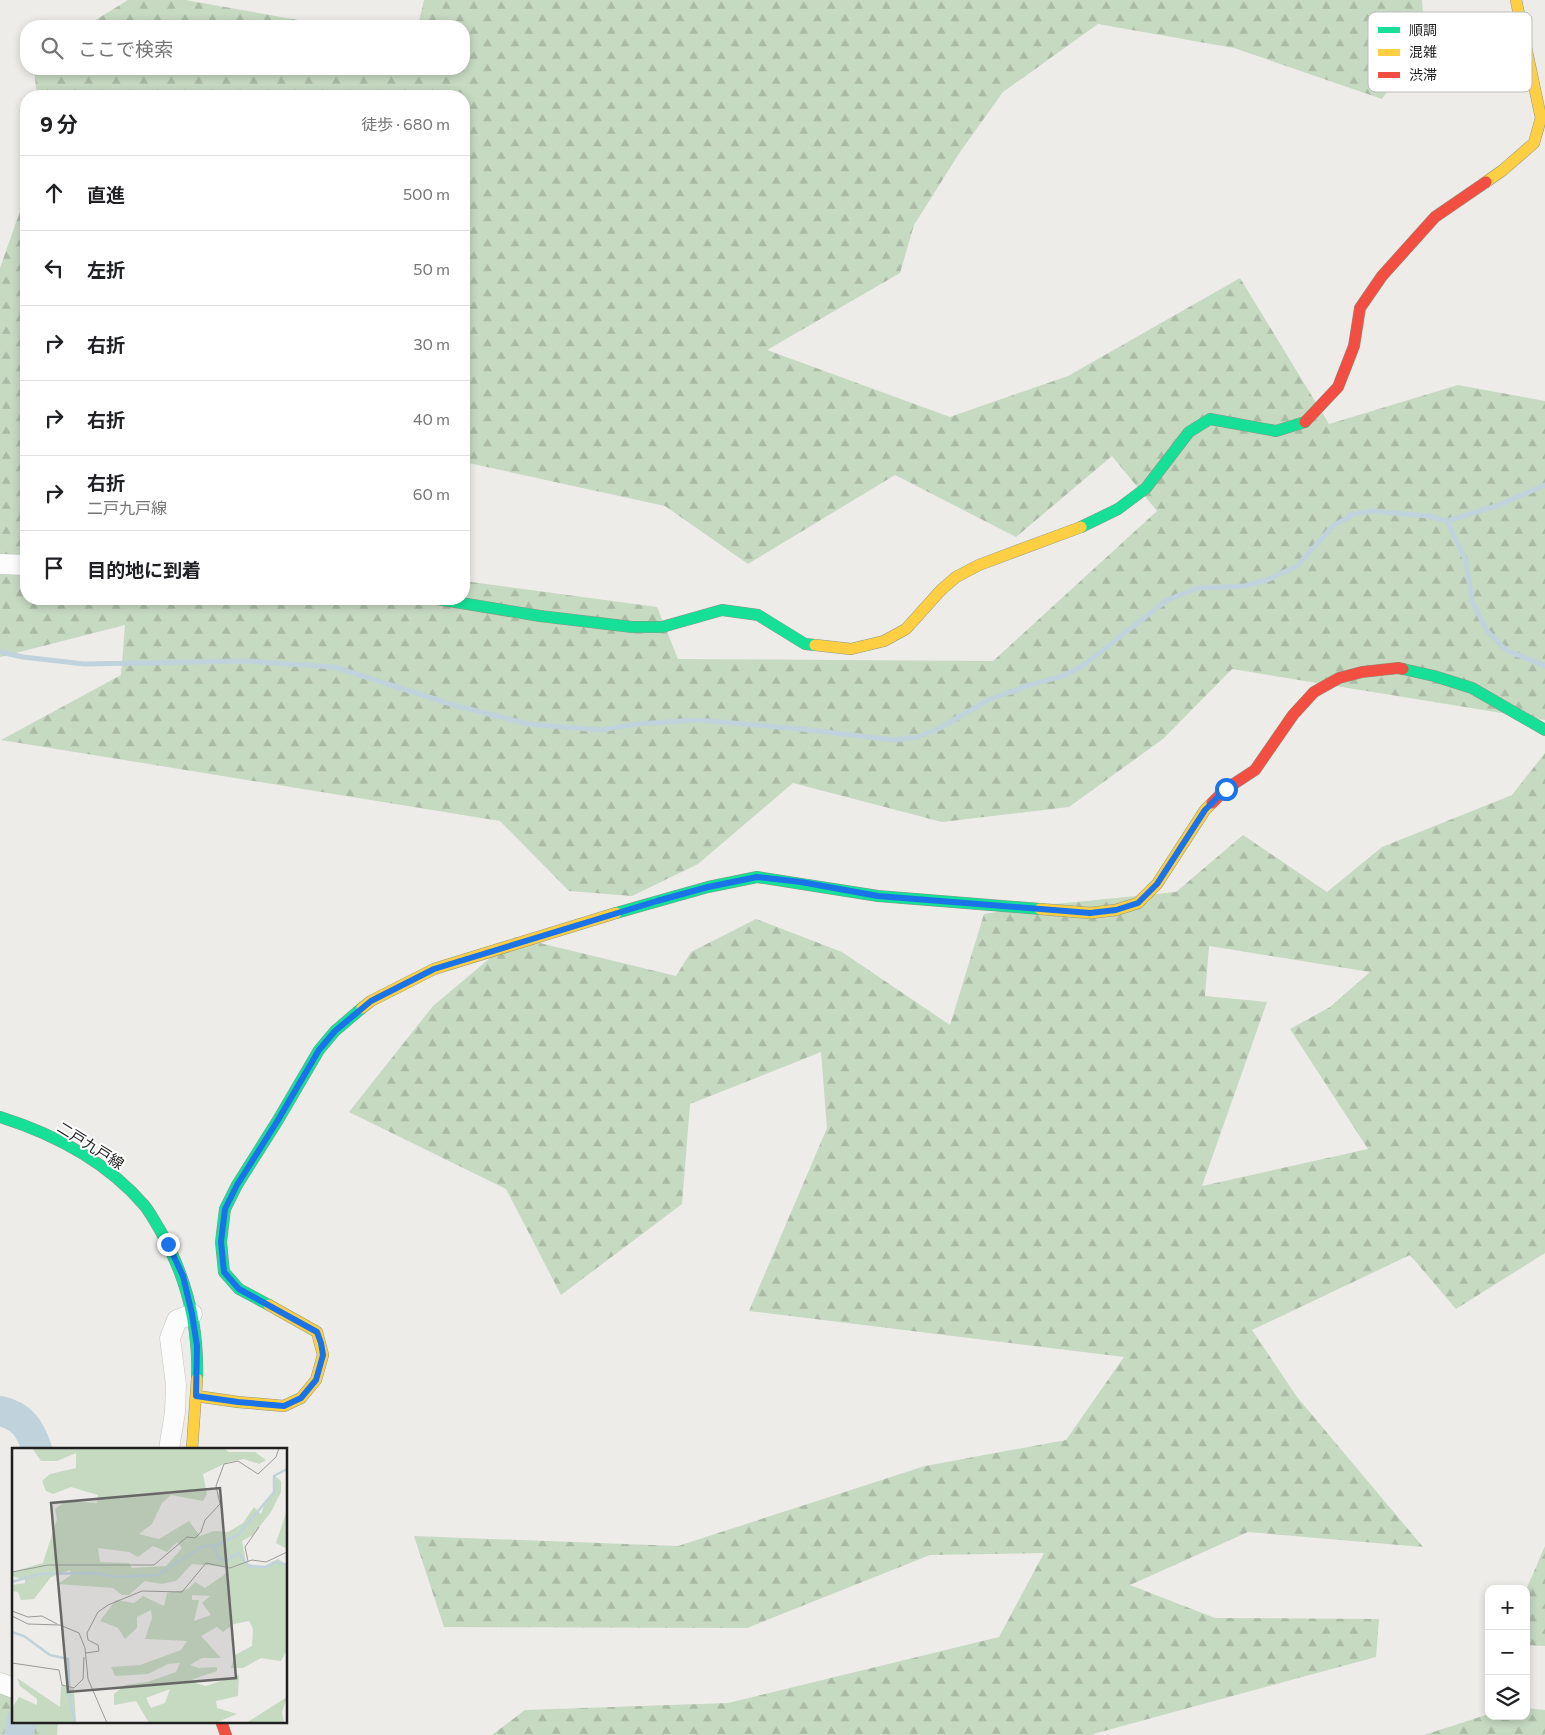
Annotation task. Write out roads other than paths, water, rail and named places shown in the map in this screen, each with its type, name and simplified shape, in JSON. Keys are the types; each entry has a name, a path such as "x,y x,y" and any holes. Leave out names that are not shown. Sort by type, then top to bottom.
{"street":[{"path":"470,604 540,616 632,627 662,627 722,610 758,615 805,644 850,649 884,642 906,629 941,590 956,577 979,565 1090,524 1118,509 1146,488 1189,432 1210,419 1276,431 1306,422 1338,387 1354,346 1360,308 1382,276 1435,217 1503,170 1534,142 1541,118 1532,76"},
{"path":"0,564 20,565"},
{"path":"196,1396 284,1406 301,1398 316,1380 323,1355 317,1332 239,1289 224,1272 221,1242 225,1209 237,1185 319,1050 335,1031 371,1001 434,969 657,901 708,887 757,877 801,882 878,896 1090,913 1116,910 1138,903 1157,884 1205,810 1226,789 1256,770 1293,715 1314,692 1339,678 1362,672 1398,668 1434,676 1472,688 1545,730"},
{"name":"二戸九戸線","path":"0,1116 20,1122 56,1138 96,1162 119,1179 145,1207 168,1244 183,1276 197,1346 192,1448"},
{"path":"169,1448 175,1412 176,1385 170,1338 177,1320 192,1314"},
{"path":"0,1683 12,1687"},
{"path":"221,1722 226,1735"}],"waterway":[{"path":"0,652 23,657 84,664 247,661 334,667 457,706 528,724 601,730 636,724 698,720 801,729 893,740 917,737 940,728 990,699 1022,687 1066,675 1085,664 1167,600 1198,588 1245,586 1269,579 1297,566 1334,525 1350,517 1349,515 1371,511 1429,516 1447,521 1499,505 1545,485"},
{"path":"1447,521 1466,561 1472,601 1487,631 1506,650 1545,666"},
{"path":"0,1411 14,1416 24,1424 37,1448"},
{"path":"19,1735 21,1722"}]}
